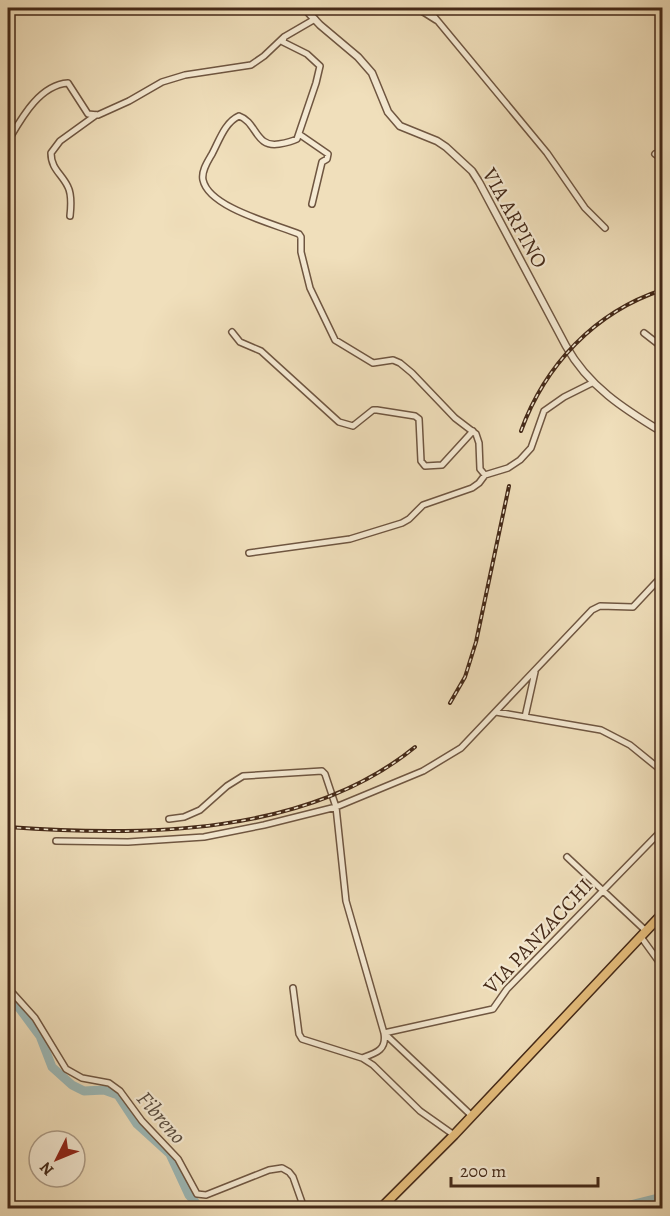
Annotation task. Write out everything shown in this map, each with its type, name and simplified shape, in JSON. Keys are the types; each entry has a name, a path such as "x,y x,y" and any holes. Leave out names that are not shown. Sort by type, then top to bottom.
{"main road":[{"path":"381,1209 663,914"}],"street":[{"path":"417,8 440,22"},
{"path":"427,8 548,153 585,208 605,228"},
{"name":"VIA ARPINO","path":"306,9 372,73 388,112 400,126 437,141 472,171 580,368 592,382 615,401 663,432"},
{"path":"70,216 68,186 52,164 51,153 60,141 96,115 129,101 162,82 185,75 251,65 284,37 315,19"},
{"path":"284,37 284,42 307,54 320,66 297,139 273,145 267,144 258,138 244,117 233,118 204,170 205,185 220,201 233,208 299,234 303,265 310,288 335,340 373,363 393,360 400,363 453,417 473,431 479,441 481,470 485,475"},
{"path":"8,141 30,104 59,84 68,83 88,114 96,115"},
{"path":"299,134 328,154 327,159 322,162 312,204"},
{"path":"656,154 663,159"},
{"path":"232,333 240,342 261,351 339,422 353,426 373,410 415,416 419,419 421,461 425,465 442,465 473,431"},
{"path":"644,333 663,347"},
{"path":"249,553 334,543 408,520 423,504 474,487 485,475 508,468 520,460 531,450 544,411 592,382"},
{"path":"56,841 128,842 213,836 336,807 419,773 462,747 595,608 600,606 633,607 663,576"},
{"path":"525,717 535,670"},
{"path":"495,712 603,731 633,747 663,771"},
{"path":"169,819 184,817 198,811 233,782 249,775 322,771 325,774 336,807 345,902 384,1033 385,1041 382,1049 362,1058"},
{"name":"VIA PANZACCHI","path":"384,1033 493,1009 507,989 663,830"},
{"path":"567,857 644,934 663,966"},
{"path":"8,988 35,1018 66,1069 82,1078 109,1083 120,1091 142,1121 178,1159 197,1194 206,1195 269,1170 280,1168 288,1171 293,1177 304,1209"},
{"path":"293,988 299,1034 302,1039 362,1058 373,1065 420,1111 454,1135"},
{"path":"384,1033 472,1116"}],"waterway":[{"name":"Fibreno","path":"8,998 20,1009 40,1036 52,1067 72,1085 84,1091 104,1090 118,1095 137,1124 170,1154 189,1195 200,1208"},
{"path":"618,1208 662,1197"}],"railway":[{"path":"521,431 544,384 575,344 615,312 662,290"},
{"path":"450,703 465,677 476,642 509,486"},
{"path":"8,827 59,830 166,830 220,824 273,814 324,798 372,776 415,747"}]}
